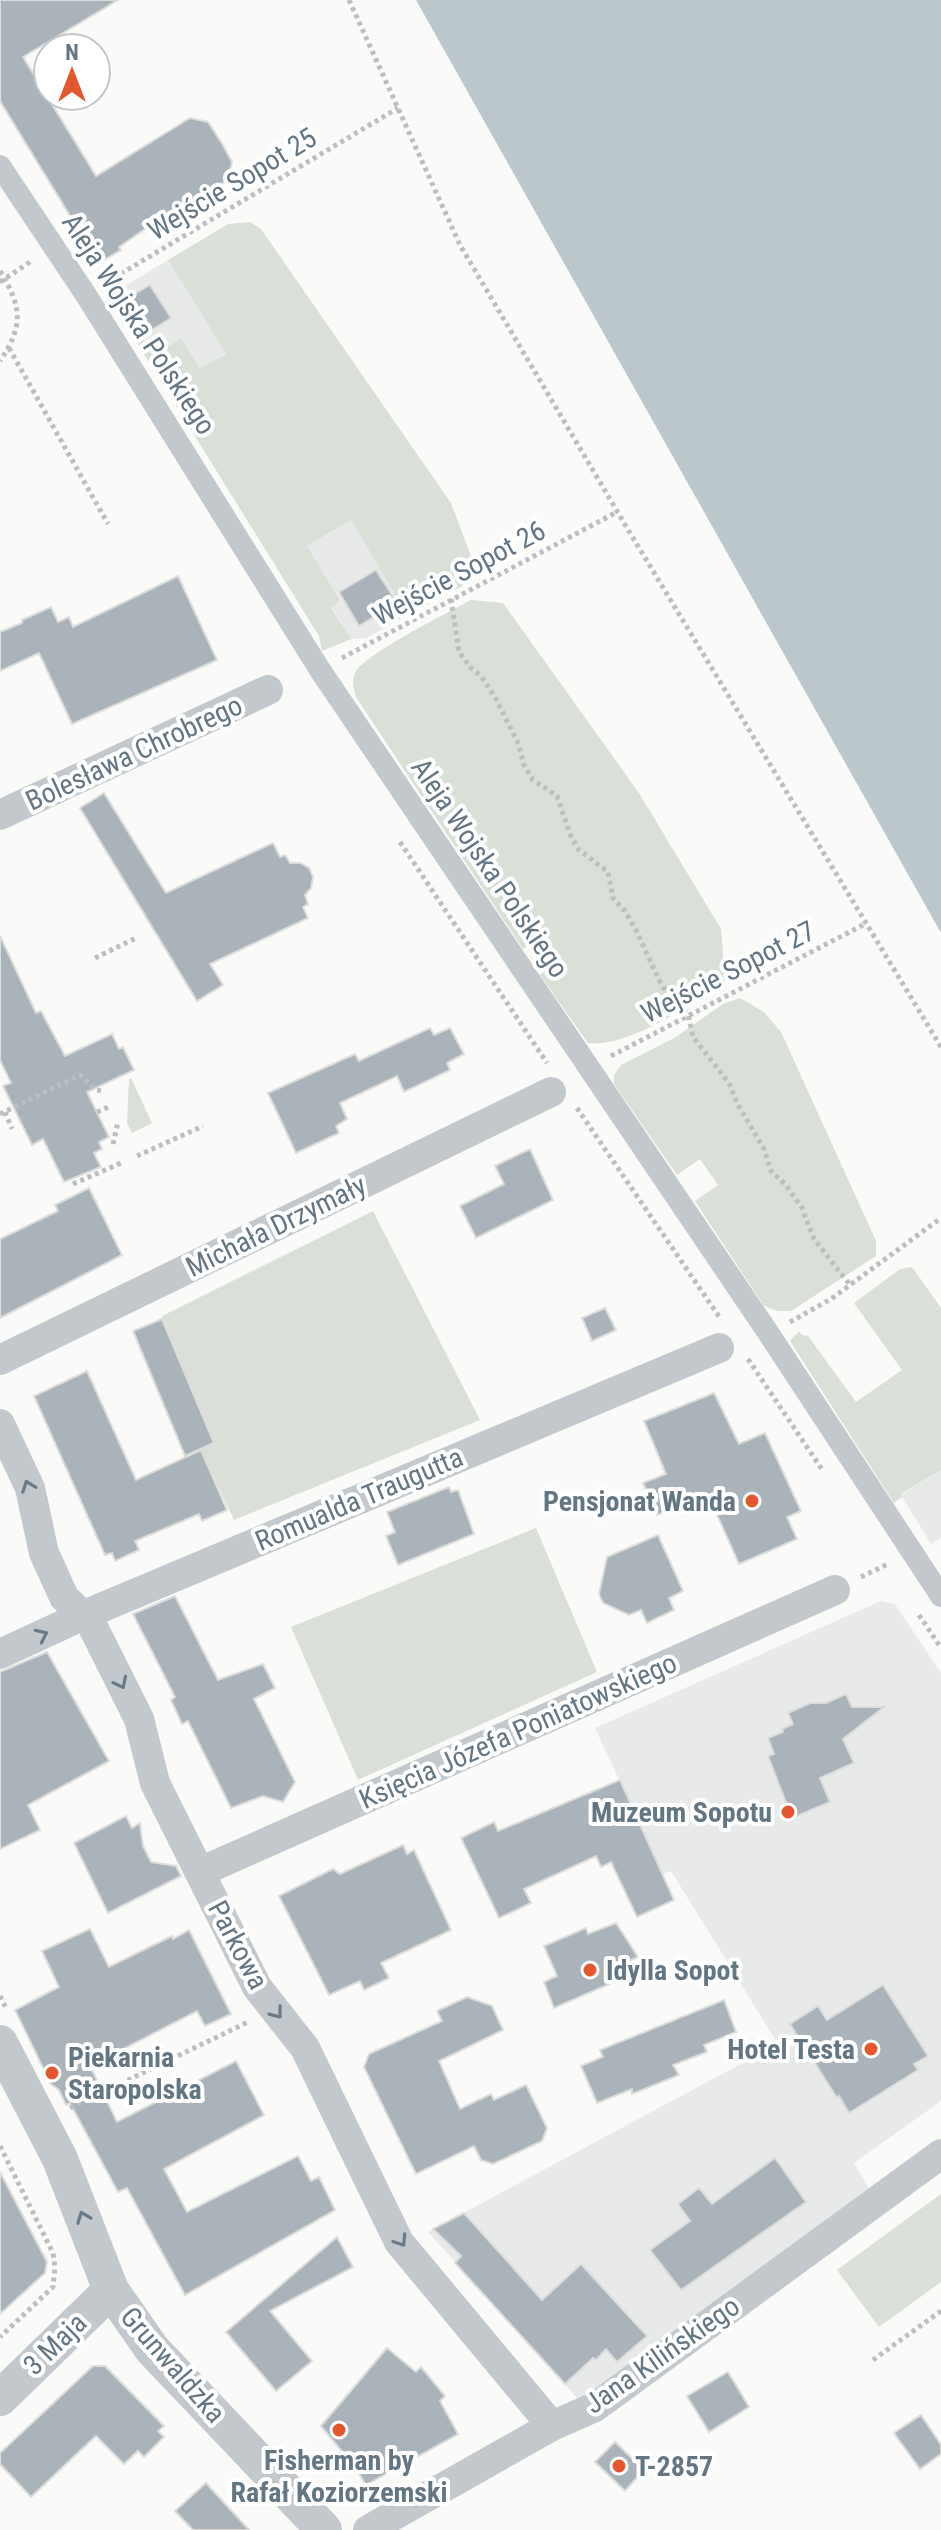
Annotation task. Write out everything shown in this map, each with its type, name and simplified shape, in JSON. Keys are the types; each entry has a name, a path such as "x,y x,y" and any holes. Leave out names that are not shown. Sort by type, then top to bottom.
{"street":[{"name":"Aleja Wojska Polskiego","path":"0,166 86,295 320,670 769,1334 941,1596"},
{"name":"Bolesława Chrobrego","path":"0,815 268,690"},
{"name":"Michała Drzymały","path":"0,1360 551,1092"},
{"name":"Romualda Traugutta","path":"0,1654 84,1615 719,1348"},
{"name":"Parkowa","path":"0,1424 30,1488 44,1553 64,1597 92,1625 139,1719 155,1783 257,1987 305,2048 399,2242 552,2426"},
{"name":"Księcia Józefa Poniatowskiego","path":"200,1872 835,1590"},
{"name":"Grunwaldzka","path":"6,2033 111,2290 152,2349 324,2530"},
{"name":"Jana Kilińskiego","path":"368,2530 552,2426 595,2407 941,2154"},
{"name":"3 Maja","path":"0,2398 111,2290"}],"path":[{"path":"349,0 460,245 617,512 941,1047"},
{"name":"Wejście Sopot 25","path":"86,295 398,108"},
{"path":"2,280 21,268"},
{"path":"0,271 18,309 16,332 0,361"},
{"path":"9,348 108,524"},
{"name":"Wejście Sopot 26","path":"320,670 617,512"},
{"path":"451,599 459,652 481,676 496,699 518,743 524,765 533,780 557,796 578,849 608,872 613,898 625,911 659,980 672,1002 688,1014 693,1037 729,1083 764,1149 771,1171 802,1208 814,1239 850,1285"},
{"name":"Wejście Sopot 27","path":"610,1056 865,924"},
{"path":"95,958 138,937"},
{"path":"12,1129 2,1113 80,1075 96,1090 104,1091"},
{"path":"97,1112 111,1106"},
{"path":"113,1144 118,1122"},
{"path":"137,1156 203,1126"},
{"path":"73,1184 121,1163"},
{"path":"769,1334 831,1299 941,1218"},
{"path":"0,1996 6,2033"},
{"path":"58,2114 274,2010"},
{"path":"0,2146 53,2253 55,2267 53,2287 0,2337"},
{"path":"873,2360 941,2311"}],"shaded area":[{"path":"416,0 941,0 941,933"},
{"path":"250,222 261,229 451,503 471,556 471,575 462,586 407,615 351,520 307,546 340,601 331,608 351,639 322,651 319,636 108,296 115,292 154,355 181,339 200,369 226,354 168,260 228,224"},
{"path":"168,260 226,354 200,370 155,356 115,292"},
{"path":"351,520 407,615 367,638 351,639 331,607 340,602 307,546"},
{"path":"471,600 503,603 639,793 721,929 725,981 660,1022 622,1039 588,1043 540,975 557,962 541,938 523,949 356,697 353,679 361,665 408,634"},
{"path":"740,998 764,1012 781,1032 876,1241 876,1256 791,1311 777,1311 764,1306 695,1201 718,1185 700,1159 677,1175 614,1084 614,1075 621,1065 676,1037 723,1004"},
{"path":"131,1078 152,1123 132,1133 127,1123"},
{"path":"373,1211 480,1420 234,1520 201,1450 214,1443 162,1316"},
{"path":"912,1267 941,1308 941,1470 901,1494 902,1497 894,1503 790,1341 799,1331 808,1336 856,1402 902,1370 854,1303 900,1269"},
{"path":"941,1470 941,1538 931,1544 901,1495"},
{"path":"536,1528 597,1672 358,1780 291,1627"},
{"path":"881,1601 895,1604 941,1673 941,2101 854,2163 869,2188 580,2401 428,2232 778,2044 671,1871 663,1874 595,1728"},
{"path":"941,2194 941,2282 879,2327 837,2270"}],"building":[{"path":"0,0 118,0 65,32 32,32 32,52 23,57 32,72 32,112 57,112 96,176 190,118 208,122 232,162 228,180 158,220 119,247 121,250 95,265 79,240 83,237 0,101"},
{"path":"150,285 171,318 150,331 129,297"},
{"path":"376,570 397,603 359,626 339,592"},
{"path":"178,576 217,660 72,724 39,653 0,671 0,632 22,623 22,620 51,607 58,622 69,617 73,627"},
{"path":"104,793 166,893 273,843 280,857 285,855 290,863 300,863 309,868 313,877 311,888 305,895 308,904 303,907 308,918 210,964 223,985 197,1001 80,808"},
{"path":"0,936 36,1013 41,1011 65,1056 112,1034 119,1049 123,1047 134,1070 87,1092 109,1137 99,1142 102,1149 94,1153 101,1167 64,1182 43,1139 32,1145 3,1086 11,1083 0,1060"},
{"path":"430,1028 434,1035 450,1028 464,1054 447,1063 450,1070 404,1092 397,1076 340,1103 347,1119 336,1126 339,1133 296,1153 268,1093 355,1054 359,1061"},
{"path":"530,1149 553,1200 476,1238 460,1206 504,1184 495,1166"},
{"path":"89,1188 122,1255 0,1318 0,1239 58,1211 55,1205"},
{"path":"605,1308 616,1330 592,1341 582,1318"},
{"path":"162,1319 214,1443 185,1456 133,1331"},
{"path":"87,1371 136,1480 201,1450 227,1510 202,1521 199,1514 135,1541 139,1550 115,1561 112,1553 105,1555 34,1396"},
{"name":"Pensjonat Wanda","path":"714,1393 739,1444 765,1433 801,1511 787,1517 797,1539 739,1564 714,1508 711,1509 705,1496 657,1515 643,1483 666,1474 644,1421"},
{"path":"449,1487 451,1492 458,1490 474,1534 398,1565 386,1536 395,1532 387,1512"},
{"path":"658,1535 683,1591 669,1598 674,1610 647,1623 641,1610 629,1615 603,1603 599,1594 607,1557"},
{"path":"175,1596 218,1680 263,1664 275,1688 254,1699 295,1782 283,1802 263,1796 231,1808 188,1721 182,1724 171,1700 175,1697 133,1614"},
{"path":"47,1652 109,1761 28,1805 40,1830 0,1849 0,1672"},
{"path":"846,1694 852,1707 884,1707 843,1739 854,1763 820,1778 830,1802 792,1818 768,1756 774,1754 768,1738 793,1724 788,1713 810,1703 826,1703"},
{"path":"620,1780 674,1900 637,1917 611,1862 601,1867 596,1856 524,1889 531,1903 499,1918 461,1838 494,1822 498,1831"},
{"path":"126,1816 132,1828 140,1823 143,1846 151,1862 176,1866 181,1876 108,1913 74,1843"},
{"path":"403,1845 407,1854 414,1850 451,1930 381,1963 389,1978 364,1990 360,1981 329,1995 279,1896 333,1869 340,1874"},
{"name":"Idylla Sopot","path":"616,1923 638,1957 622,1964 628,1976 554,2008 544,1982 557,1976 544,1946 586,1928 588,1934"},
{"path":"90,1929 109,1967 189,1930 231,2014 205,2026 197,2011 90,2066 117,2122 236,2061 264,2115 164,2169 187,2212 298,2156 311,2181 319,2177 335,2210 185,2295 127,2188 118,2192 70,2103 66,2105 59,2090 51,2084 15,2010 59,1987 42,1951"},
{"path":"883,1985 928,2056 914,2064 918,2070 849,2113 790,2024 818,2006 827,2020"},
{"path":"467,1997 492,2006 503,2030 439,2061 460,2109 491,2094 494,2100 526,2085 547,2128 542,2141 493,2164 481,2160 474,2146 416,2174 364,2067 369,2054 442,2021 437,2011"},
{"path":"724,2000 736,2032 704,2045 707,2052 673,2065 679,2075 632,2094 632,2089 597,2103 581,2066 603,2057 600,2050"},
{"path":"775,2158 806,2202 681,2290 650,2250 690,2221 678,2204 699,2188 712,2204"},
{"path":"0,2172 47,2262 45,2273 0,2314"},
{"path":"464,2213 542,2300 581,2264 647,2336 617,2362 606,2349 565,2384 455,2263 461,2256 433,2229"},
{"path":"337,2237 353,2267 270,2311 312,2361 276,2391 226,2332"},
{"path":"387,2348 416,2372 421,2367 445,2396 440,2401 458,2434 366,2485 350,2459 321,2426"},
{"path":"93,2366 105,2366 164,2426 158,2431 164,2437 144,2457 138,2451 124,2464 96,2436 31,2497 0,2464 0,2453"},
{"path":"728,2372 749,2407 709,2432 687,2396"},
{"path":"921,2415 941,2445 941,2454 920,2469 894,2433"},
{"name":"T-2857","path":"615,2442 644,2470 625,2491 595,2462"},
{"path":"206,2483 249,2530 193,2530 175,2511"}],"place":[{"name":"Pensjonat Wanda","path":"752,1501"},
{"name":"Muzeum Sopotu","path":"788,1812"},
{"name":"Idylla Sopot","path":"590,1970"},
{"name":"Hotel Testa","path":"871,2049"},
{"name":"Piekarnia Staropolska","path":"52,2073"},
{"name":"Fisherman by Rafał Koziorzemski","path":"339,2430"},
{"name":"T-2857","path":"619,2466"}]}
